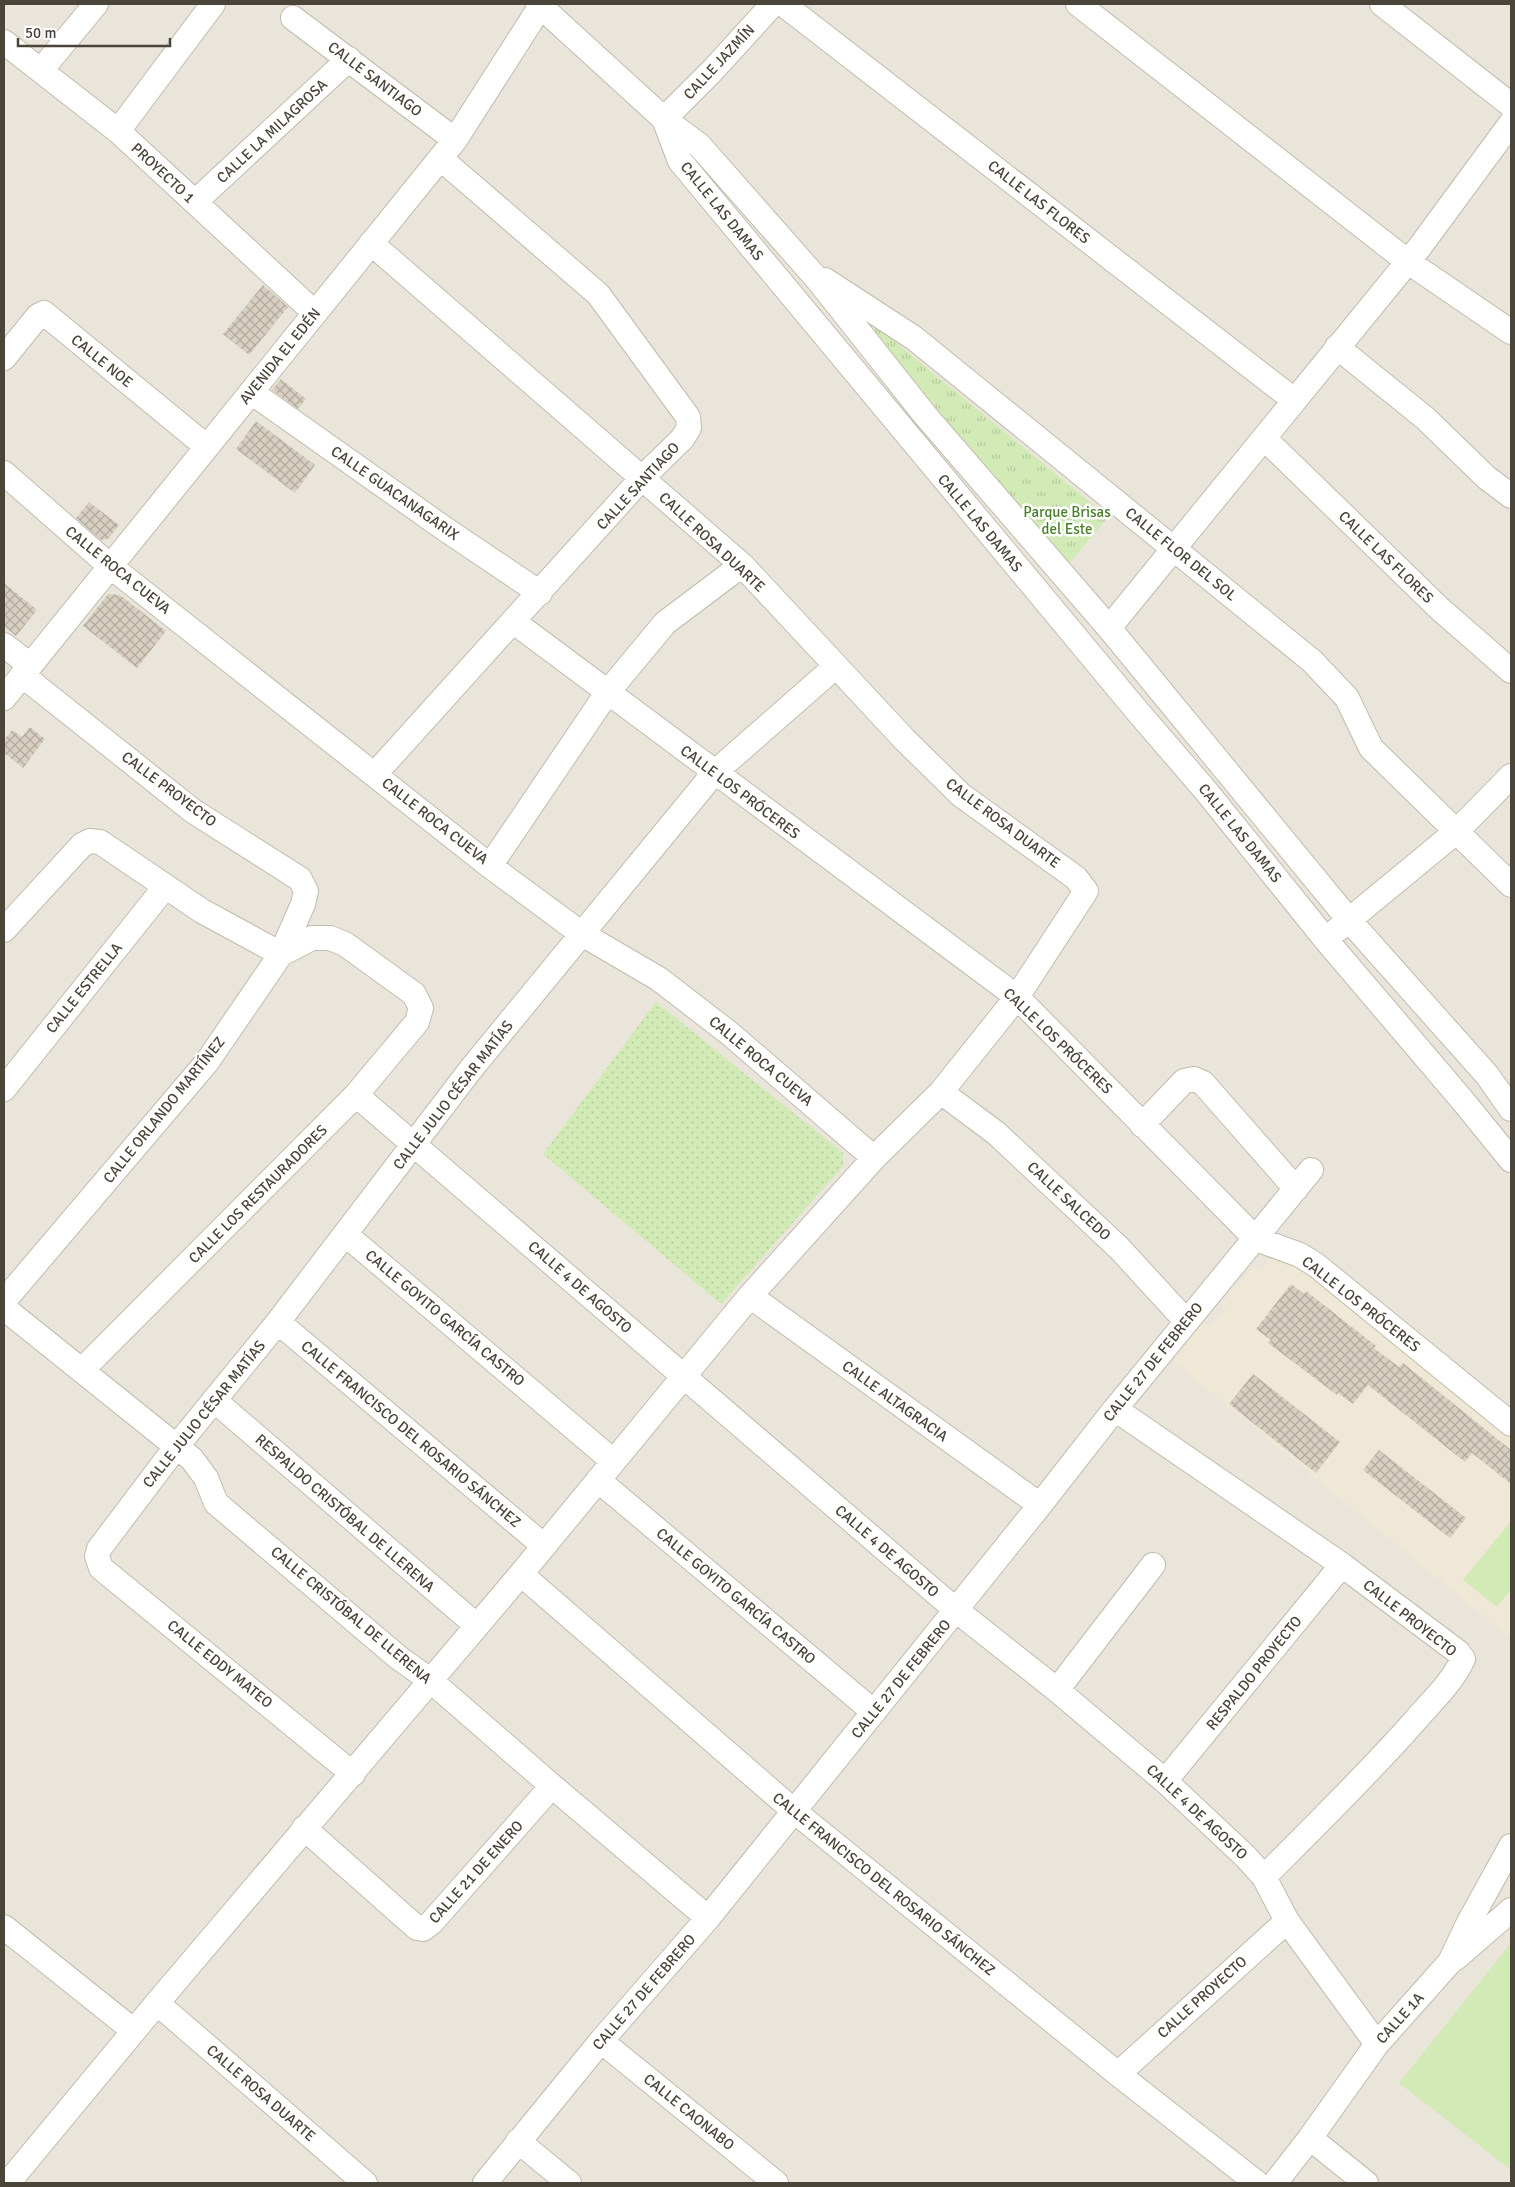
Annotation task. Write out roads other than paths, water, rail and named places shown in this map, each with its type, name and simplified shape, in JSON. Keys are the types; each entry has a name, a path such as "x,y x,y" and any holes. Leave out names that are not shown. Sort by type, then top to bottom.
{"street":[{"path":"42,69 96,4"},
{"path":"118,131 213,4"},
{"path":"540,4 664,119"},
{"name":"AVENIDA EL EDÉN","path":"4,698 456,140 540,4"},
{"name":"CALLE JAZMÍN","path":"664,119 712,71 773,4"},
{"name":"CALLE LAS FLORES","path":"783,4 1294,400"},
{"path":"1078,4 1407,261 1511,332"},
{"path":"1382,4 1511,105"},
{"name":"CALLE SANTIAGO","path":"293,18 456,140"},
{"name":"PROYECTO 1","path":"4,42 42,69 118,131 315,313"},
{"name":"CALLE LA MILAGROSA","path":"195,202 349,59"},
{"name":"CALLE LAS DAMAS","path":"664,119 699,145 807,268 925,415 1109,628 1349,920 1487,1075 1511,1110"},
{"name":"CALLE LAS DAMAS","path":"664,119 680,161 1138,712 1206,791 1326,940 1464,1101 1511,1160"},
{"path":"1109,628 1407,261 1511,123"},
{"name":"CALLE SANTIAGO","path":"375,774 642,478 682,439 689,428 688,417 598,294 440,158"},
{"name":"CALLE ROSA DUARTE","path":"371,244 742,565 835,667 960,795 1076,878 1086,891 1017,998"},
{"name":"CALLE FLOR DEL SOL","path":"807,268 914,338 1312,661 1346,698 1371,748 1511,885"},
{"name":"CALLE NOE","path":"4,358 38,316 44,313 207,447"},
{"path":"1337,348 1426,418 1487,478 1511,496"},
{"name":"CALLE GUACANAGARIX","path":"251,392 445,529 540,593"},
{"name":"CALLE LAS FLORES","path":"1264,438 1440,609 1511,671"},
{"name":"CALLE ROCA CUEVA","path":"4,473 110,566 490,866 582,934 659,979 722,1027 874,1158"},
{"path":"490,866 607,693 665,623 742,565"},
{"name":"CALLE LOS PRÓCERES","path":"514,622 1017,998 1256,1239 1300,1255 1316,1265 1511,1424"},
{"name":"CALLE PROYECTO","path":"4,644 26,670 193,811 300,879 306,891 303,904"},
{"name":"CALLE JULIO CÉSAR MATÍAS","path":"99,1549 176,1447 278,1322 471,1069 714,773 835,667"},
{"path":"1206,791 1229,772"},
{"path":"1326,940 1457,831 1511,776"},
{"path":"4,930 82,845 90,841 100,842 202,911 281,954"},
{"name":"CALLE ESTRELLA","path":"4,1089 165,887"},
{"name":"CALLE ORLANDO MARTÍNEZ","path":"4,1301 207,1062 281,954 303,904"},
{"name":"CALLE LOS RESTAURADORES","path":"82,1370 356,1095 417,1022 421,1008 414,994 345,944 330,938 312,938 281,954"},
{"path":"8,2183 304,1828 353,1774 430,1680 521,1574 750,1296 874,1158 940,1092 1017,998"},
{"path":"1142,1125 1184,1082 1194,1079 1203,1083 1296,1189"},
{"name":"CALLE SALCEDO","path":"940,1092 996,1133 1119,1248 1186,1321"},
{"name":"CALLE 4 DE AGOSTO","path":"356,1095 956,1610 1165,1781 1246,1856 1264,1877 1287,1921 1376,2044"},
{"name":"CALLE 27 DE FEBRERO","path":"485,2183 601,2041 708,1918 1040,1505 1115,1408 1311,1170"},
{"name":"CALLE GOYITO GARCÍA CASTRO","path":"345,1234 614,1461"},
{"name":"CALLE ALTAGRACIA","path":"750,1296 1040,1505"},
{"name":"CALLE CRISTÓBAL DE LLERENA","path":"4,1308 192,1459 206,1478 216,1503 399,1658 430,1680 708,1918"},
{"name":"CALLE FRANCISCO DEL ROSARIO SÁNCHEZ","path":"278,1322 544,1546"},
{"name":"RESPALDO CRISTÓBAL DE LLERENA","path":"214,1400 476,1626"},
{"name":"CALLE PROYECTO","path":"1115,1408 1342,1565 1458,1652 1463,1659 1458,1669 1439,1693 1374,1767 1264,1877"},
{"name":"CALLE GOYITO GARCÍA CASTRO","path":"598,1480 874,1712"},
{"name":"CALLE EDDY MATEO","path":"99,1549 97,1556 102,1568 353,1774"},
{"path":"1056,1690 1152,1565"},
{"name":"RESPALDO PROYECTO","path":"1165,1781 1342,1565"},
{"name":"CALLE FRANCISCO DEL ROSARIO SÁNCHEZ","path":"521,1574 794,1812 1118,2074 1257,2183"},
{"name":"CALLE 21 DE ENERO","path":"304,1828 417,1928 423,1929 431,1923 552,1786"},
{"name":"CALLE 1A","path":"1276,2183 1376,2044 1450,1962 1469,1922 1511,1846"},
{"path":"1450,1962 1511,1910"},
{"name":"CALLE PROYECTO","path":"1118,2074 1287,1921"},
{"path":"4,1927 134,2031"},
{"name":"CALLE ROSA DUARTE","path":"158,2003 366,2183"},
{"name":"CALLE CAONABO","path":"601,2041 776,2183"},
{"path":"1310,2138 1366,2183"},
{"path":"518,2141 569,2183"}],"park label":[{"name":"Parque Brisas del Este","path":"1067,520"}]}
